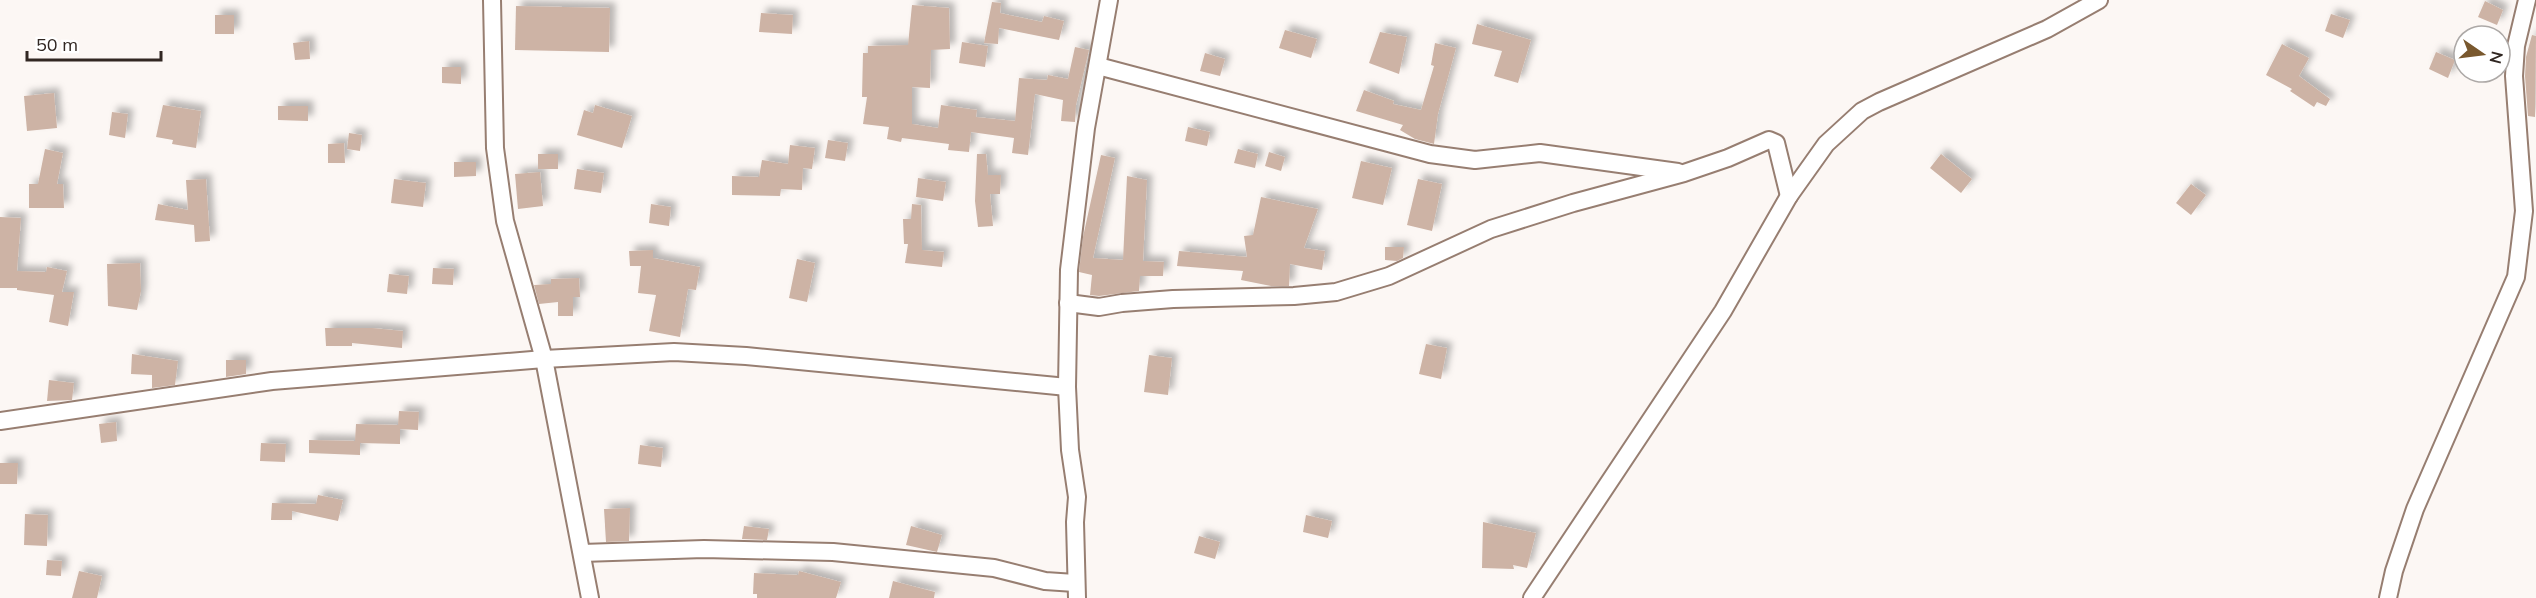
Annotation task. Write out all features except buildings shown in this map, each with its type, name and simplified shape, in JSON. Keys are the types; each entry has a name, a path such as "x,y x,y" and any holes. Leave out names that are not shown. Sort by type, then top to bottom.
{"street":[{"path":"492,0 495,148 505,220 544,358 590,598"},
{"path":"582,553 704,549 833,552 994,568 1076,590 1077,497 1070,450 1067,387 1069,270 1086,128 1109,0"},
{"path":"1532,598 1723,311 1789,196 1826,144 1862,111 1900,92 2047,29 2099,0"},
{"path":"2388,598 2394,571 2415,509 2516,277 2524,211 2514,76 2516,46 2527,0"},
{"path":"1098,66 1430,154 1475,160 1540,153 1684,173"},
{"path":"1068,303 1099,307 1163,300 1294,296 1336,292 1389,276 1491,229 1573,203 1684,173 1772,140 1776,143 1789,196"},
{"path":"0,421 272,381 544,358 674,352 722,354 1067,387"}]}
